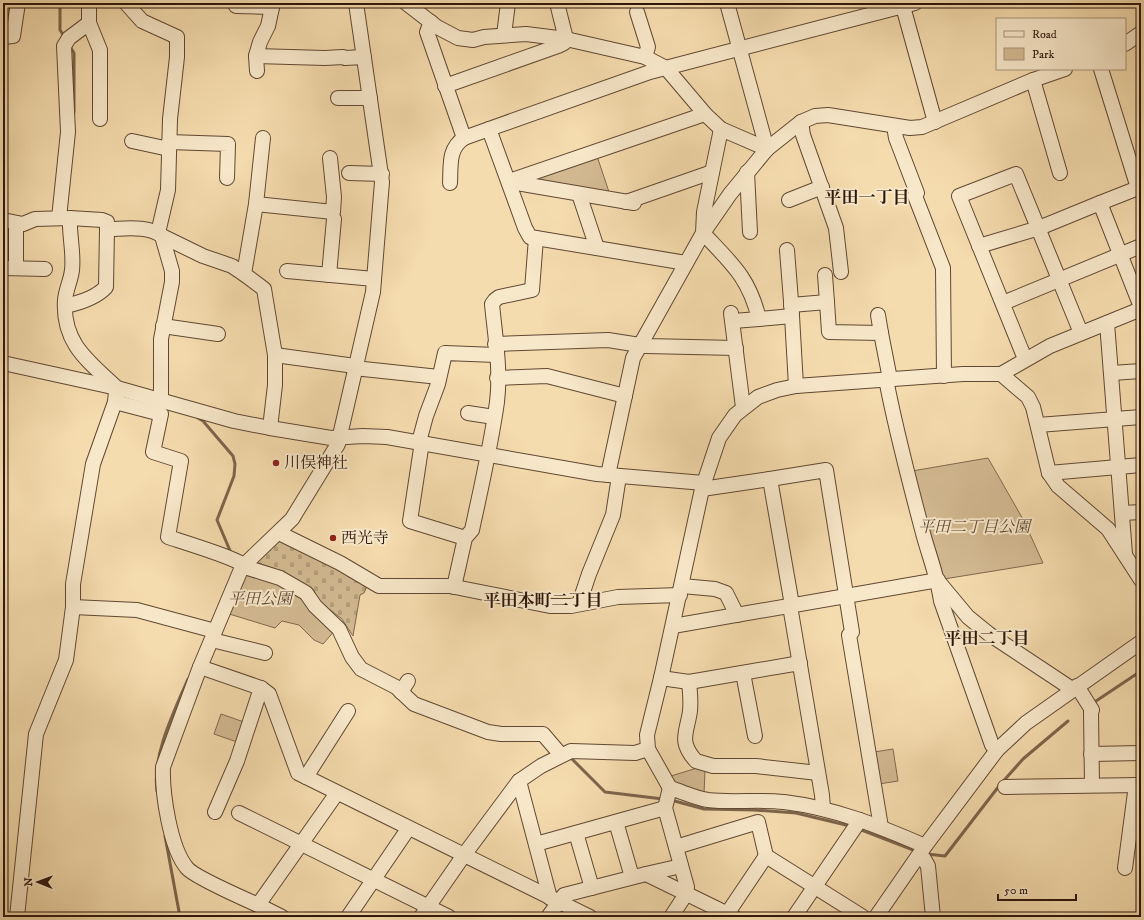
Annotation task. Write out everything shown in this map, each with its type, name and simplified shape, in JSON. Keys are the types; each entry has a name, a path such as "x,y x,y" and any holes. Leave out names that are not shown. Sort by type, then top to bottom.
{"street":[{"path":"3,37 13,36 18,3"},
{"path":"89,3 89,23 100,50 100,119"},
{"path":"126,3 142,21 177,37 169,145 168,190 160,234 172,271 172,282 161,338 161,400"},
{"path":"240,563 279,533 302,506 338,444 354,367 373,292 382,174 356,3"},
{"path":"406,3 446,33 463,39 473,40 504,35 526,34 566,39 645,57 666,68 705,114 721,129 767,149"},
{"path":"504,35 508,3"},
{"path":"445,86 564,43 566,39 557,3"},
{"path":"727,3 767,149"},
{"path":"450,183 452,149 464,138 650,72 907,4 935,122"},
{"path":"236,6 272,5 268,26 260,42 256,56 257,71"},
{"path":"637,12 648,47 645,57"},
{"path":"431,22 426,32 464,138"},
{"path":"89,23 66,42 68,132 64,218 72,270 65,299 65,306 68,327 74,343 81,355 116,395 161,400 234,421 331,438 339,436 381,436 420,442 487,456 613,476 703,486 770,479 826,470 852,632 849,635 882,827"},
{"path":"1126,43 1141,33"},
{"path":"256,56 364,57"},
{"path":"579,604 592,566 613,515 613,476 625,396 633,358 703,233 747,172 767,149 801,122 815,116 828,114 894,126 910,128 922,127 1033,80 1062,70"},
{"path":"979,246 1039,228 1140,187 1101,70"},
{"path":"1033,80 1060,173"},
{"path":"338,98 370,98"},
{"path":"509,181 705,114"},
{"path":"801,122 803,135 836,228 841,272"},
{"path":"894,126 896,138 916,196 943,268 944,376"},
{"path":"489,129 527,233 530,237 686,263"},
{"path":"721,129 704,212 703,233 744,279 751,291 759,318"},
{"path":"244,274 256,204 263,138"},
{"path":"132,141 169,145 228,144 227,178"},
{"path":"256,204 333,212 334,197 330,158"},
{"path":"509,181 630,203 712,172"},
{"path":"747,172 750,232"},
{"path":"350,173 382,174"},
{"path":"1025,359 959,196 1016,174 1081,333"},
{"path":"789,200 822,187"},
{"path":"579,194 598,248"},
{"path":"671,917 686,894 687,888 676,848 667,797 648,750 647,735 673,626 703,486 718,438 729,422 743,407 764,395 796,386 888,379 1001,374 1050,346 1141,308 1100,203"},
{"path":"45,269 9,268 10,222 27,223 35,219 64,218 102,220 107,222 106,287 97,294 77,304 65,306"},
{"path":"329,275 334,219"},
{"path":"107,229 140,229 160,234 192,251 232,266 264,289 275,355 275,385 270,428"},
{"path":"454,587 465,538 472,530 497,401 496,350 492,304 499,297 532,290 536,238"},
{"path":"1003,303 1141,246"},
{"path":"786,250 796,386"},
{"path":"287,271 374,279"},
{"path":"825,275 829,332 881,333"},
{"path":"743,407 732,317 759,318 827,302"},
{"path":"878,315 896,429 930,559 938,580 941,601 992,745 997,750"},
{"path":"1107,323 1123,513 1131,557 1141,580"},
{"path":"163,326 218,334"},
{"path":"465,538 410,521 420,442 426,416 437,390 445,353 608,340 660,347 736,348"},
{"path":"275,355 354,367 439,377"},
{"path":"3,363 116,395 161,414 153,452 181,461 168,537 240,563 248,568 280,578 306,593 315,606 339,629 357,666 371,676 396,687 405,687 414,704 488,732 501,734 543,734 566,753"},
{"path":"1112,373 1141,371"},
{"path":"1001,374 1028,397 1038,425 1049,473 1058,486 1108,529 1131,557"},
{"path":"497,378 547,376 625,396"},
{"path":"17,917 36,734 66,660 73,607 73,584 93,464 116,395"},
{"path":"468,413 494,416"},
{"path":"1038,425 1141,417"},
{"path":"1049,473 1141,465"},
{"path":"770,479 823,808"},
{"path":"1123,513 1141,512"},
{"path":"279,533 340,562 379,586 422,584 454,587 550,606 571,606 618,597 681,590 715,589 726,593 737,615"},
{"path":"240,563 242,566 211,633 163,767 162,784 170,828 178,851 189,871 282,917"},
{"path":"673,626 938,580"},
{"path":"938,580 968,617 989,634 1075,687 1092,710 1090,712 1092,785"},
{"path":"73,607 137,610 211,633 265,653"},
{"path":"876,917 922,851 997,750 1026,723 1075,687 1141,642"},
{"path":"661,678 689,682 800,663"},
{"path":"200,667 261,688 268,694 298,773 408,829 590,917"},
{"path":"743,673 755,736"},
{"path":"689,682 690,710 684,737 685,744 696,761 713,766 771,767 818,773"},
{"path":"215,812 238,761 261,688"},
{"path":"306,777 348,711"},
{"path":"424,912 519,781 566,753 635,753 648,750"},
{"path":"1091,754 1141,753"},
{"path":"519,781 536,844 554,900 548,917"},
{"path":"1005,787 1139,785 1125,868"},
{"path":"258,905 337,793"},
{"path":"536,844 616,822 667,797 708,800 774,801 823,808 856,825 882,827 922,851 928,866 933,917"},
{"path":"239,813 373,880 424,912 449,917"},
{"path":"616,822 632,877"},
{"path":"646,874 731,915 766,856 758,822 676,848"},
{"path":"794,917 856,825"},
{"path":"348,917 408,829"},
{"path":"576,833 592,888"},
{"path":"766,856 863,917"},
{"path":"554,900 564,895 681,866"}],"green space":[{"path":"3,3 15,3 12,27 3,34"},
{"path":"597,156 610,195 537,181 535,177"},
{"name":"平田二丁目公園","path":"988,458 1024,521 1043,563 944,579 912,471"},
{"path":"280,539 368,584 364,593 360,595 353,636 342,619 320,602 313,589 273,568 255,562"},
{"name":"平田公園","path":"247,571 304,594 336,629 323,644 314,640 299,625 282,621 275,628 226,613"},
{"path":"221,714 244,722 237,742 214,734"},
{"path":"893,749 898,781 879,784 874,752"},
{"path":"697,768 705,770 704,794 677,785 671,776"}],"waterway":[{"path":"60,3 60,30 64,36"},
{"path":"69,45 74,53 74,112"},
{"path":"198,418 203,421 233,456 235,464 234,476 217,520 231,553"},
{"path":"1096,701 1141,671"},
{"path":"157,791 156,777 161,748 165,734 188,679"},
{"path":"927,854 945,856 999,786 1023,759 1068,721"},
{"path":"570,757 605,792 663,799"},
{"path":"671,800 704,809 796,813 850,826"},
{"path":"859,829 916,851"},
{"path":"165,836 180,917"}],"place":[{"name":"川俣神社","path":"276,463"},
{"name":"西光寺","path":"333,538"}],"district":[{"name":"平田一丁目","path":"867,198"},
{"name":"平田本町二丁目","path":"543,601"},
{"name":"平田二丁目","path":"987,639"}]}
